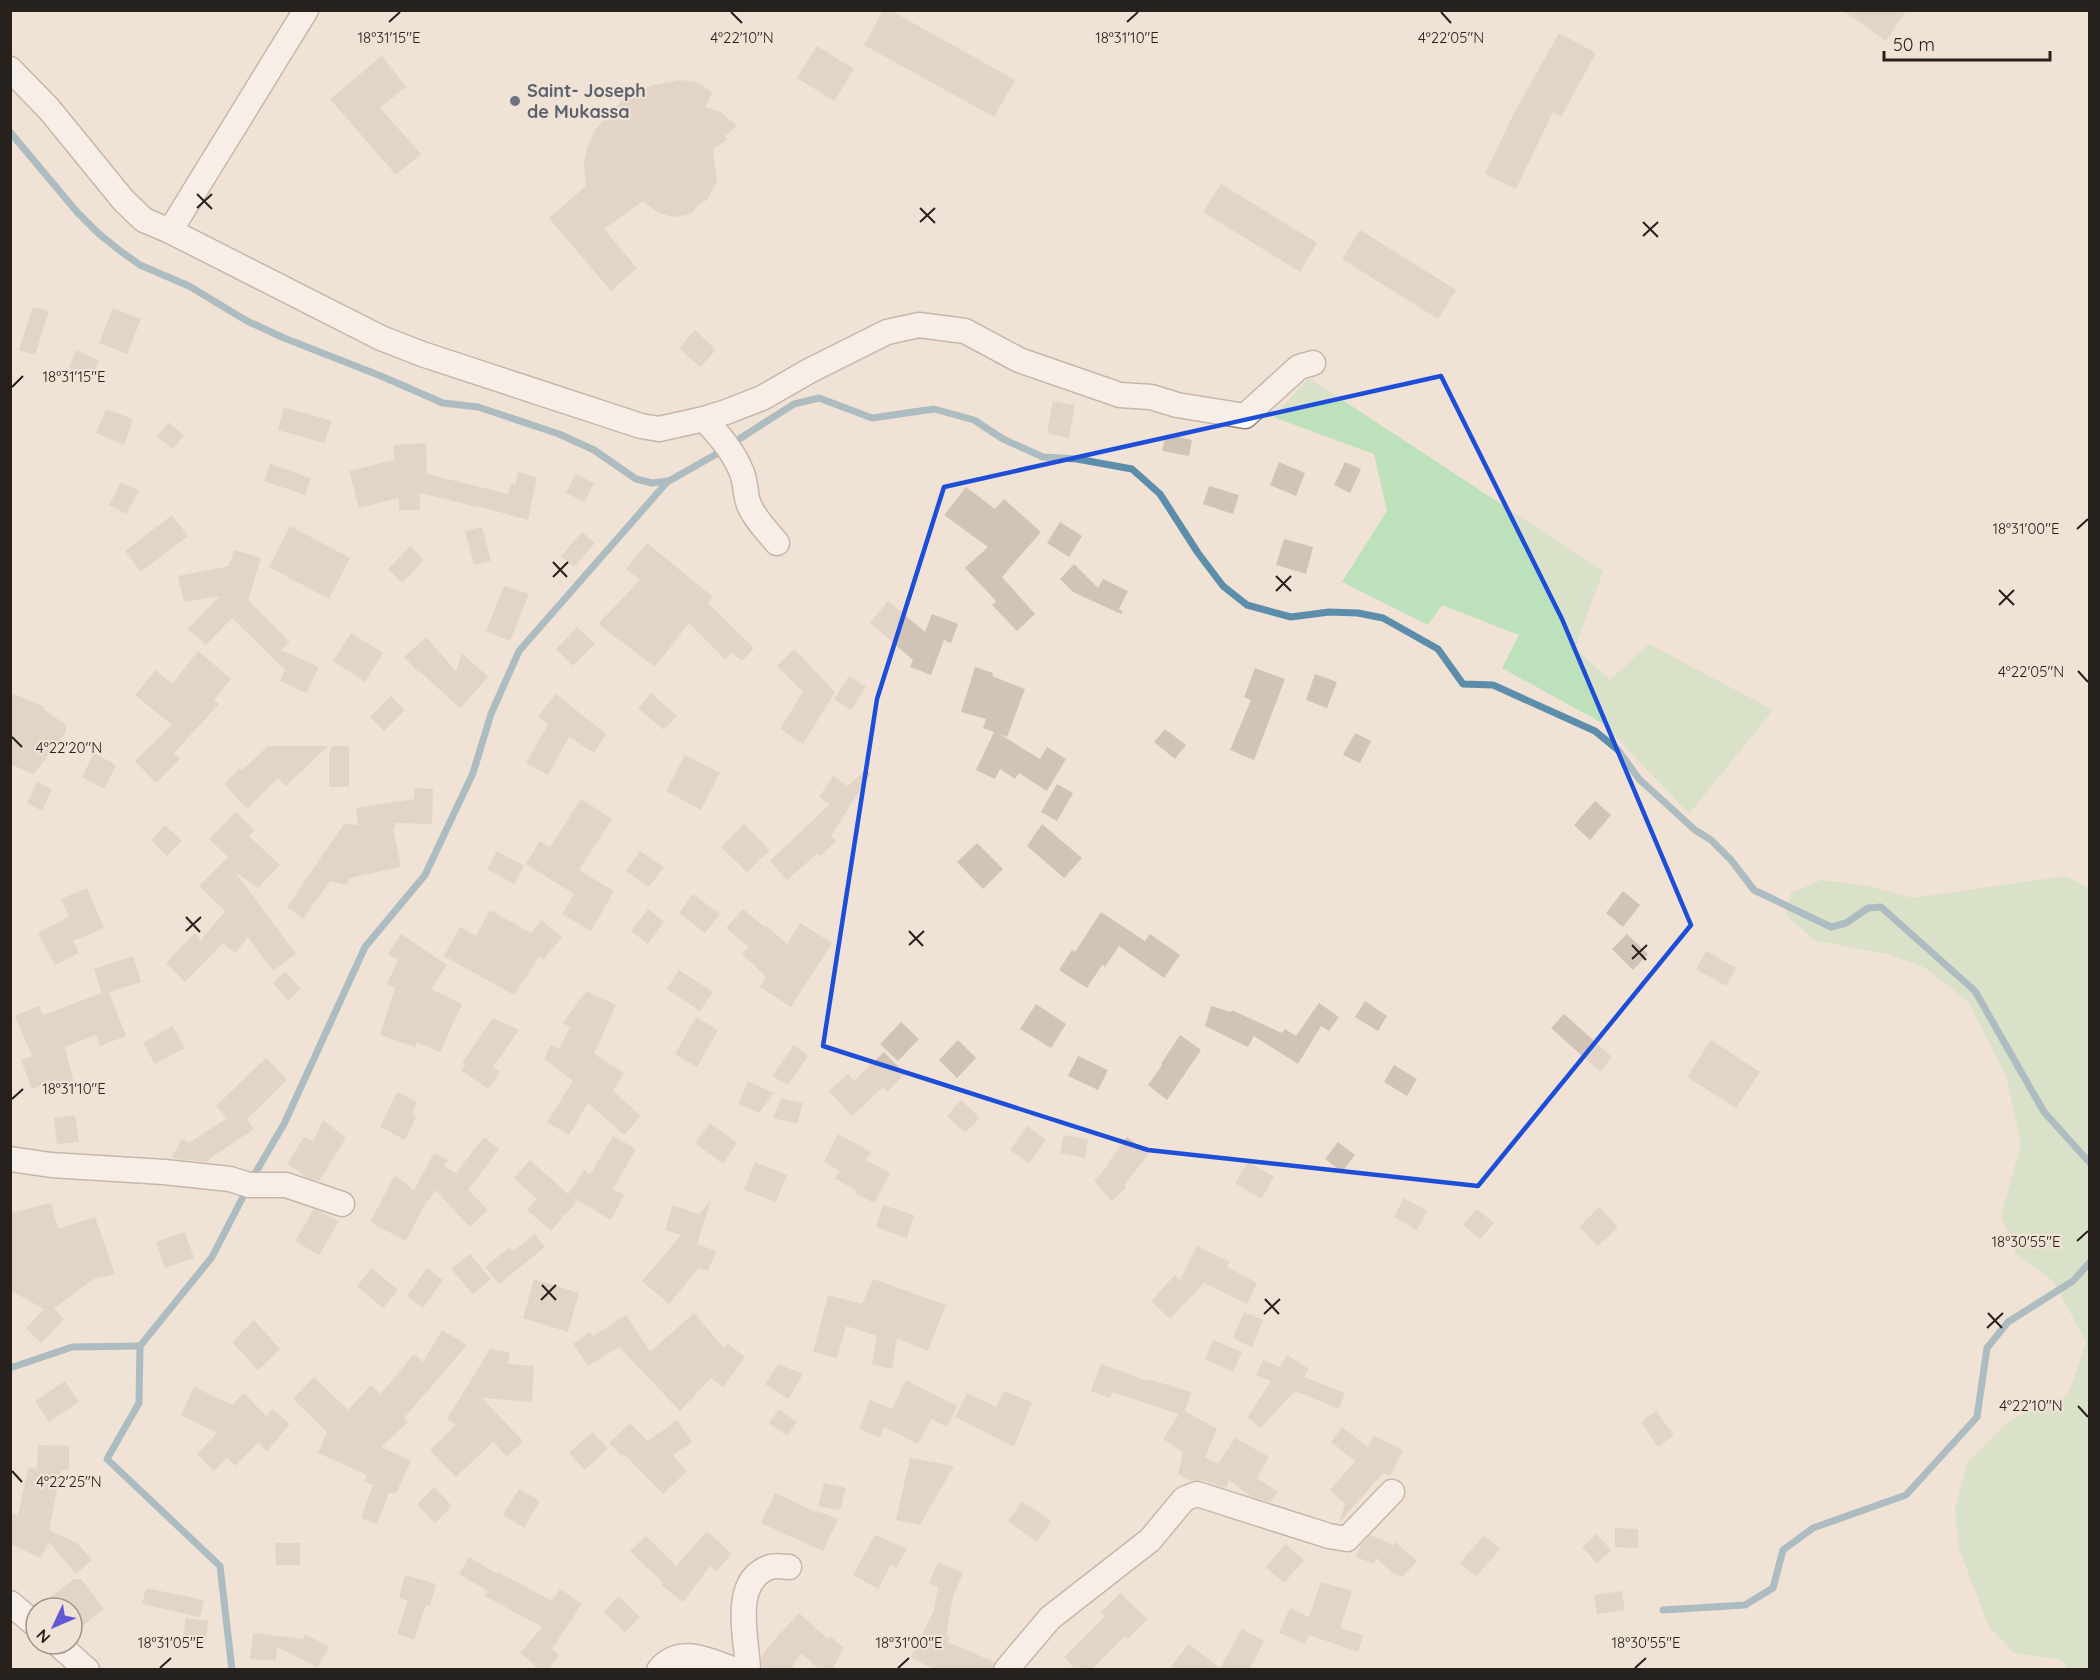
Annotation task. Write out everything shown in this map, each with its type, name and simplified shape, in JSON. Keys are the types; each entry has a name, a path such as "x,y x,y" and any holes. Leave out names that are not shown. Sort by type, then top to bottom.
{"street":[{"path":"170,231 306,10"},
{"path":"10,69 49,109 124,201 144,220 381,338 422,354 641,426 659,429 704,419 762,398 887,332 919,325 965,332 1019,360 1120,395 1151,397 1177,405 1245,416 1299,367 1313,363"},
{"path":"704,419 725,441 743,474 749,504 761,525 777,543"},
{"path":"10,1159 51,1165 230,1179 249,1185 286,1185 342,1204"},
{"path":"1006,1670 1050,1618 1150,1540 1184,1499 1197,1494 1329,1536 1347,1539 1392,1492"},
{"path":"748,1670 743,1620 744,1597 755,1577 771,1566 789,1567"},
{"path":"10,1603 24,1615"},
{"path":"659,1670 664,1664 678,1656 687,1654 735,1670"},
{"path":"71,1656 87,1670"}],"highlighted area":[{"path":"1441,376 1562,619 1691,925 1478,1186 1148,1150 823,1046 877,699 944,487"}],"green space":[{"path":"1309,378 1603,571 1575,648 1610,680 1649,644 1773,710 1689,814 1604,724 1502,668 1519,635 1442,605 1428,625 1342,582 1387,511 1374,454 1273,417"},
{"path":"2066,876 2090,889 2089,1670 2069,1669 2061,1660 2014,1653 1989,1627 1959,1549 1955,1509 1967,1463 2010,1420 2068,1395 2086,1342 2054,1282 2016,1254 2001,1216 2021,1144 2006,1076 1968,1002 1926,968 1887,954 1814,940 1786,914 1791,893 1821,880 1869,886 1913,898"}],"building":[{"path":"883,10 890,10 1015,80 994,117 864,45"},
{"path":"1842,10 1907,10 1886,41"},
{"path":"1559,33 1596,53 1561,117 1553,112 1516,189 1485,174 1514,113"},
{"path":"817,46 854,69 834,101 797,78"},
{"path":"382,56 406,87 380,108 421,154 396,175 330,99"},
{"path":"681,80 700,83 712,93 705,107 721,112 737,126 724,137 728,139 713,149 717,181 707,200 699,204 691,214 673,217 659,213 643,201 604,229 637,268 611,291 549,218 586,186 584,161 587,148 595,130 617,105 627,96 652,85"},
{"path":"1221,184 1317,243 1300,272 1203,212"},
{"path":"1360,230 1456,290 1438,319 1342,259"},
{"path":"33,307 49,311 35,355 19,350"},
{"path":"113,308 141,319 127,354 99,343"},
{"path":"695,330 716,350 700,367 679,348"},
{"path":"76,350 99,360 92,378 69,368"},
{"path":"1053,401 1075,405 1069,438 1047,433"},
{"path":"284,407 332,421 324,443 278,430"},
{"path":"106,409 133,419 124,445 96,433"},
{"path":"168,422 184,435 173,449 157,437"},
{"path":"1166,434 1192,440 1189,456 1162,451"},
{"path":"426,443 427,474 508,494 511,484 515,485 518,472 537,477 528,520 420,493 420,510 399,510 399,498 359,508 349,471 394,460 394,445"},
{"path":"1279,462 1305,473 1296,496 1270,485"},
{"path":"1345,462 1361,469 1350,493 1334,485"},
{"path":"270,464 311,478 305,495 264,481"},
{"path":"575,474 594,483 585,502 566,493"},
{"path":"121,482 139,491 126,514 109,505"},
{"path":"1209,486 1239,495 1233,514 1203,504"},
{"path":"966,487 995,509 1004,499 1041,532 1002,577 1035,614 1017,631 992,605 996,601 965,568 988,547 944,515"},
{"path":"172,515 188,536 141,572 125,551"},
{"path":"1060,522 1082,536 1069,557 1047,543"},
{"path":"290,526 350,558 329,599 269,567"},
{"path":"482,527 491,561 474,565 465,531"},
{"path":"582,532 595,543 574,567 561,556"},
{"path":"1284,539 1313,547 1306,574 1276,565"},
{"path":"647,543 713,597 708,603 754,648 742,661 731,653 725,659 689,623 655,667 598,624 640,580 626,569"},
{"path":"410,546 424,560 402,583 388,569"},
{"path":"234,550 261,558 248,600 290,642 281,650 319,667 306,693 280,681 285,670 232,618 206,645 188,629 220,596 184,602 178,576 229,566"},
{"path":"1074,564 1098,588 1103,579 1128,591 1119,609 1123,612 1121,614 1073,592 1060,579"},
{"path":"504,586 529,594 510,641 486,631"},
{"path":"888,601 925,632 932,614 958,624 951,643 944,640 931,675 910,667 913,660 870,623"},
{"path":"577,627 595,644 573,666 556,649"},
{"path":"351,633 383,653 365,682 333,661"},
{"path":"426,637 456,671 462,653 488,677 460,708 404,657"},
{"path":"794,649 835,692 803,744 780,729 803,692 777,666"},
{"path":"198,651 231,679 214,700 219,704 174,753 180,759 156,783 135,761 172,725 135,695 156,670 172,684"},
{"path":"975,667 1025,689 1007,737 998,733 1040,759 1047,747 1066,759 1047,791 1019,773 1015,779 1000,769 995,779 976,770 994,732 983,728 986,719 961,712"},
{"path":"1255,668 1285,679 1254,760 1230,750 1251,700 1244,697"},
{"path":"1315,674 1337,682 1327,708 1306,700"},
{"path":"849,676 866,687 851,710 834,699"},
{"path":"10,692 44,707 43,709 66,725 66,732 34,774 10,764"},
{"path":"651,693 677,716 664,730 638,708"},
{"path":"556,694 606,734 594,753 569,737 548,775 526,763 548,725 538,716"},
{"path":"391,696 405,710 384,731 370,717"},
{"path":"1165,729 1186,745 1175,759 1154,742"},
{"path":"1355,733 1371,741 1360,763 1343,755"},
{"path":"268,746 328,746 286,786 278,778 247,809 224,784"},
{"path":"332,746 349,746 349,787 329,787 329,753"},
{"path":"94,753 116,765 104,789 82,777"},
{"path":"685,755 720,773 701,810 666,791"},
{"path":"865,770 870,774 831,836 836,841 787,880 770,861 830,804 819,797 833,776 848,786"},
{"path":"37,782 52,789 42,811 27,803"},
{"path":"1057,784 1073,793 1057,821 1041,812"},
{"path":"414,788 433,789 432,824 395,823 395,828 393,828 401,867 349,878 347,885 330,881 303,919 287,907 344,824 358,825 356,808 414,799"},
{"path":"581,799 612,819 579,870 614,891 591,931 562,914 574,894 526,864 540,841 550,847"},
{"path":"1595,801 1611,815 1590,840 1574,825"},
{"path":"236,812 255,830 249,836 280,865 258,888 235,872 296,954 273,971 248,937 235,953 223,943 185,982 166,963 195,933 201,940 225,911 199,886 228,857 209,839"},
{"path":"744,824 770,850 747,872 721,847"},
{"path":"1042,824 1082,858 1064,878 1027,846"},
{"path":"165,825 182,841 167,856 151,840"},
{"path":"977,843 1003,869 983,889 957,862"},
{"path":"497,851 524,866 514,884 487,869"},
{"path":"640,851 664,867 649,887 626,871"},
{"path":"87,888 104,928 73,941 79,953 55,965 38,933 69,917 61,899"},
{"path":"1623,891 1640,905 1623,927 1606,913"},
{"path":"693,894 720,914 705,933 679,913"},
{"path":"648,909 664,922 648,944 631,931"},
{"path":"743,909 787,944 800,923 832,943 791,1007 760,987 766,977 742,954 749,947 726,928"},
{"path":"490,910 531,933 541,920 562,937 543,960 539,957 514,995 444,956 460,927 476,936"},
{"path":"1101,912 1145,941 1150,934 1180,955 1164,978 1119,946 1105,967 1102,965 1087,988 1059,970 1072,950 1075,952"},
{"path":"401,934 447,965 431,989 462,1004 440,1052 417,1042 415,1047 380,1035 395,988 387,984 398,960 388,954"},
{"path":"1627,934 1648,954 1633,970 1612,949"},
{"path":"1706,951 1736,968 1726,986 1696,969"},
{"path":"133,956 141,982 109,992 126,1036 100,1046 96,1035 65,1047 75,1087 58,1091 56,1080 32,1089 21,1060 32,1056 15,1016 39,1006 43,1015 102,993 94,969"},
{"path":"679,970 713,992 700,1011 667,989"},
{"path":"285,971 301,989 288,1001 273,983"},
{"path":"586,991 616,1005 594,1054 624,1073 613,1091 641,1116 624,1135 588,1103 569,1135 547,1122 573,1081 544,1059 551,1045 559,1049 570,1027 563,1023"},
{"path":"1365,1001 1387,1016 1378,1031 1355,1017"},
{"path":"1319,1003 1339,1017 1329,1031 1321,1026 1298,1064 1254,1036 1248,1047 1205,1026 1211,1006 1231,1012 1232,1010 1282,1033 1285,1029 1296,1036"},
{"path":"1036,1004 1066,1024 1051,1048 1020,1029"},
{"path":"1564,1014 1612,1057 1600,1072 1551,1028"},
{"path":"696,1017 718,1030 697,1067 675,1054"},
{"path":"493,1018 519,1030 493,1067 500,1072 488,1089 461,1070 466,1064 462,1063"},
{"path":"901,1022 919,1039 898,1061 880,1044"},
{"path":"172,1026 185,1048 155,1064 143,1043"},
{"path":"1180,1035 1201,1050 1167,1100 1148,1085"},
{"path":"958,1040 976,1058 957,1078 939,1060"},
{"path":"1711,1040 1760,1072 1736,1108 1687,1077"},
{"path":"794,1045 808,1056 788,1085 772,1076"},
{"path":"884,1052 905,1074 887,1092 883,1087 852,1116 829,1091 848,1074 854,1081"},
{"path":"1078,1056 1108,1070 1098,1090 1068,1076"},
{"path":"266,1058 287,1080 247,1119 254,1129 209,1159 208,1162 172,1157 182,1139 189,1143 227,1118 216,1106"},
{"path":"1394,1065 1417,1079 1407,1096 1384,1082"},
{"path":"748,1081 774,1093 759,1113 738,1104"},
{"path":"397,1092 417,1102 412,1114 416,1117 405,1140 380,1127"},
{"path":"781,1098 803,1103 797,1124 773,1118"},
{"path":"961,1100 980,1118 965,1133 947,1116"},
{"path":"75,1115 79,1142 57,1144 54,1118"},
{"path":"323,1120 346,1138 319,1181 306,1177 287,1164 304,1137 313,1142"},
{"path":"710,1123 737,1143 723,1164 695,1143"},
{"path":"1027,1126 1046,1140 1029,1163 1010,1150"},
{"path":"838,1134 871,1152 866,1160 890,1173 874,1203 835,1179 840,1171 824,1162"},
{"path":"1064,1135 1088,1139 1085,1158 1060,1153"},
{"path":"613,1136 636,1149 613,1189 624,1195 611,1220 572,1197 577,1202 564,1216 560,1212 563,1217 551,1231 527,1210 537,1199 514,1178 530,1160 568,1194 584,1170 590,1175"},
{"path":"484,1137 499,1149 468,1190 488,1210 470,1227 435,1190 429,1201 427,1200 406,1241 370,1222 395,1175 414,1190 434,1153 448,1160 444,1166 456,1173"},
{"path":"1127,1137 1149,1153 1124,1186 1126,1188 1112,1201 1094,1181 1110,1163 1108,1163"},
{"path":"1338,1142 1355,1155 1342,1172 1325,1159"},
{"path":"755,1162 787,1175 776,1202 744,1190"},
{"path":"1248,1162 1274,1177 1261,1199 1235,1183"},
{"path":"1404,1198 1427,1211 1417,1230 1394,1217"},
{"path":"711,1200 697,1244 716,1251 708,1271 699,1268 669,1304 642,1281 681,1235 665,1230 673,1205 699,1214"},
{"path":"51,1203 58,1229 95,1217 115,1274 94,1279 54,1308 64,1319 41,1343 26,1328 44,1309 10,1290 10,1213"},
{"path":"883,1205 914,1215 907,1238 876,1227"},
{"path":"1599,1207 1618,1227 1598,1246 1579,1227"},
{"path":"314,1209 339,1221 319,1255 295,1241"},
{"path":"1477,1209 1494,1223 1480,1239 1463,1225"},
{"path":"185,1232 194,1258 165,1268 156,1242"},
{"path":"535,1234 545,1247 499,1284 485,1267 510,1247 513,1251"},
{"path":"1197,1246 1230,1262 1227,1267 1257,1283 1247,1304 1204,1283 1170,1319 1151,1301 1175,1275 1180,1280"},
{"path":"470,1254 491,1279 473,1294 451,1269"},
{"path":"372,1268 398,1290 383,1308 357,1286"},
{"path":"427,1268 443,1280 423,1308 407,1296"},
{"path":"534,1279 579,1293 568,1332 523,1318"},
{"path":"873,1279 946,1305 928,1351 897,1338 892,1369 872,1365 877,1336 846,1326 837,1358 813,1352 828,1295 862,1304"},
{"path":"1244,1312 1263,1320 1252,1347 1233,1338"},
{"path":"694,1313 724,1348 727,1343 745,1357 723,1387 711,1378 680,1411 619,1347 588,1366 573,1344 590,1332 593,1336 626,1315 650,1352"},
{"path":"254,1320 280,1349 258,1370 232,1342"},
{"path":"442,1330 467,1345 404,1418 408,1422 381,1447 411,1461 396,1493 389,1493 377,1524 361,1518 373,1485 364,1481 367,1475 318,1453 327,1432 293,1399 314,1377 348,1410 371,1385 381,1394 414,1354 423,1362"},
{"path":"1213,1340 1242,1352 1233,1372 1205,1359"},
{"path":"490,1349 510,1352 508,1364 534,1366 532,1402 482,1398 523,1441 507,1457 493,1442 456,1477 430,1450 456,1425 447,1419"},
{"path":"1287,1355 1309,1369 1304,1377 1345,1393 1339,1409 1295,1391 1260,1428 1248,1417 1271,1381 1256,1375 1263,1360 1280,1367"},
{"path":"778,1364 803,1374 788,1399 765,1384"},
{"path":"1101,1364 1147,1381 1148,1379 1191,1392 1185,1411 1217,1429 1205,1457 1218,1464 1235,1438 1269,1457 1257,1478 1278,1492 1270,1502 1252,1497 1229,1480 1226,1488 1201,1480 1192,1481 1178,1474 1183,1452 1163,1439 1179,1414 1112,1392 1110,1398 1091,1391"},
{"path":"906,1380 957,1406 947,1427 931,1419 918,1444 884,1427 880,1437 859,1429 870,1400 892,1409"},
{"path":"65,1381 79,1402 49,1422 35,1401"},
{"path":"194,1387 232,1405 244,1393 266,1416 272,1409 290,1424 267,1451 258,1443 235,1466 227,1458 214,1471 197,1454 217,1433 181,1415"},
{"path":"1004,1391 1032,1402 1014,1447 955,1417 967,1393 996,1407"},
{"path":"779,1409 797,1422 787,1436 769,1423"},
{"path":"1656,1411 1674,1435 1658,1447 1641,1422"},
{"path":"677,1420 692,1442 673,1455 687,1471 663,1494 624,1454 622,1456 609,1443 630,1423 648,1441"},
{"path":"1342,1427 1368,1447 1374,1436 1403,1450 1390,1476 1383,1473 1340,1522 1345,1504 1330,1490 1355,1461 1331,1442"},
{"path":"592,1432 608,1448 585,1470 569,1453"},
{"path":"38,1445 69,1446 69,1470 61,1470 49,1530 77,1543 92,1560 76,1574 49,1542 41,1558 10,1544 10,1512 18,1516 28,1468 37,1469"},
{"path":"910,1458 954,1466 920,1525 896,1520"},
{"path":"824,1483 846,1488 840,1510 818,1506"},
{"path":"434,1487 452,1506 435,1523 417,1504"},
{"path":"519,1489 540,1501 524,1528 503,1515"},
{"path":"775,1493 817,1513 817,1511 838,1519 823,1551 761,1523"},
{"path":"1022,1501 1051,1521 1037,1542 1008,1521"},
{"path":"1615,1528 1638,1529 1638,1548 1615,1547"},
{"path":"707,1531 732,1554 716,1571 710,1566 683,1602 661,1585 663,1583 630,1551 646,1536 676,1566"},
{"path":"1597,1534 1611,1550 1597,1563 1582,1547"},
{"path":"875,1535 907,1549 896,1568 891,1565 878,1589 853,1575"},
{"path":"1370,1535 1393,1545 1395,1542 1417,1561 1402,1577 1393,1573 1376,1558 1374,1564 1356,1557 1361,1545"},
{"path":"1484,1535 1500,1549 1476,1577 1460,1563"},
{"path":"275,1543 300,1543 300,1565 276,1565"},
{"path":"1285,1544 1304,1560 1284,1583 1266,1567"},
{"path":"469,1557 497,1574 498,1572 552,1601 560,1589 582,1604 552,1649 559,1655 548,1670 540,1670 520,1653 542,1627 485,1596 488,1591 459,1574"},
{"path":"938,1562 963,1573 953,1596 946,1635 950,1637 948,1642 994,1662 992,1670 935,1670 911,1657 934,1610 938,1587 929,1583"},
{"path":"405,1575 436,1584 430,1606 426,1605 414,1640 397,1634 408,1601 399,1598"},
{"path":"74,1579 81,1579 104,1609 84,1625 84,1596 52,1596"},
{"path":"1321,1582 1352,1591 1340,1628 1363,1635 1358,1652 1309,1635 1305,1644 1279,1633 1290,1608 1309,1617"},
{"path":"146,1588 204,1600 200,1617 142,1604"},
{"path":"1622,1591 1625,1610 1597,1614 1594,1595"},
{"path":"1120,1593 1147,1619 1128,1639 1125,1636 1091,1670 1076,1670 1064,1657 1105,1616 1101,1613"},
{"path":"618,1596 640,1617 625,1632 604,1612"},
{"path":"799,1613 828,1639 830,1636 844,1648 832,1670 820,1670 801,1653 790,1670 762,1670 761,1657"},
{"path":"186,1618 208,1621 206,1641 183,1638"},
{"path":"1242,1629 1264,1641 1249,1670 1168,1670 1189,1644 1220,1668"},
{"path":"253,1633 303,1639 305,1634 329,1647 318,1667 277,1647 276,1661 250,1659"}],"waterway":[{"path":"10,132 77,212 119,250 140,265 189,286 247,321 284,338 443,403 478,407 559,434 594,450 636,479 652,483 669,481 720,452"},
{"path":"733,443 794,404 819,398 872,418 934,409 974,420 1003,439 1043,457 1077,459 1132,469 1160,494 1198,553 1223,586 1247,605 1291,617 1329,612 1358,613 1383,618 1438,649 1463,684 1493,685 1595,731 1618,750 1639,779 1695,830 1711,840 1731,860 1754,890 1831,927 1846,923 1868,908 1881,907 1975,991 2044,1112 2090,1163"},
{"path":"253,1177 284,1124 365,947 425,875 473,773 491,714 519,651 668,481"},
{"path":"232,1670 220,1566 107,1459 139,1403 140,1346 212,1257 246,1191"},
{"path":"1663,1610 1745,1605 1773,1588 1783,1550 1813,1528 1906,1495 1977,1417 1987,1348 2008,1322 2073,1281 2090,1262"},
{"path":"10,1368 72,1347 140,1346"}],"place":[{"name":"Saint- Joseph de Mukassa","path":"515,101"}]}
